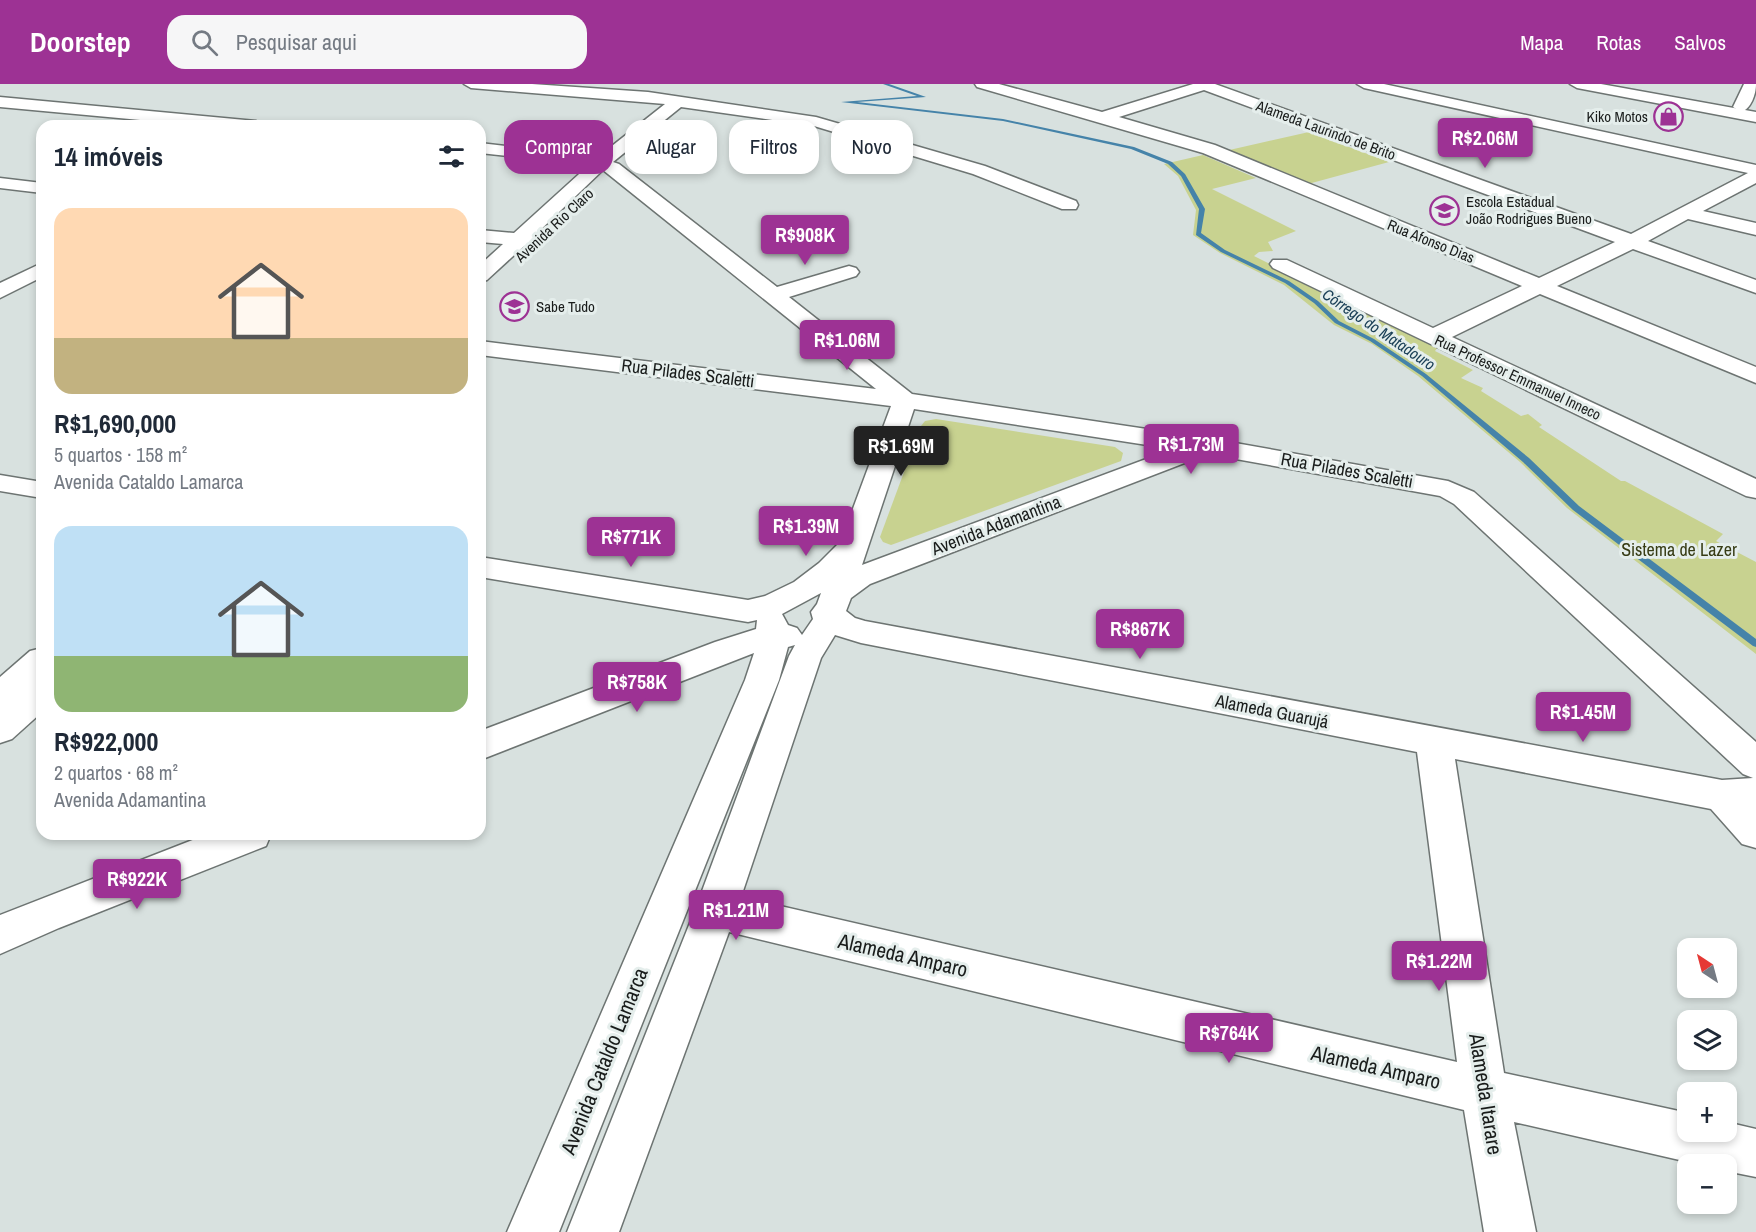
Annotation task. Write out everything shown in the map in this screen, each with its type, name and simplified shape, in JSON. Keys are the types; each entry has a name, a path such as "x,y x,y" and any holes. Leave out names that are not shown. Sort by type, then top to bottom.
{"street":[{"path":"471,84 581,88 816,122 980,170 1069,205"},
{"name":"Rua Afonso Dias","path":"982,84 1209,149 1756,375"},
{"path":"1102,117 1204,84"},
{"name":"Alameda Laurindo de Brito","path":"1204,84 1756,287"},
{"path":"1364,84 1756,170"},
{"path":"1577,84 1756,117"},
{"path":"1614,84 1748,108 1751,84"},
{"name":"Avenida Rio Claro","path":"486,271 602,180 621,149 679,101"},
{"path":"0,102 192,120"},
{"path":"486,149 589,159 602,180 634,185 771,296 905,400 829,612 805,656 717,910 593,1232"},
{"path":"1433,337 1537,285 1631,242 1756,176"},
{"name":"Avenida Rio Claro","path":"486,290 527,240 602,180"},
{"path":"0,183 36,187"},
{"path":"1685,213 1756,229"},
{"path":"486,237 527,240"},
{"path":"6,285 36,262"},
{"name":"Rua Professor Emmanuel Inneco","path":"1280,264 1756,490"},
{"path":"6,285 36,272"},
{"path":"771,296 849,272"},
{"path":"6,285 36,286"},
{"name":"Rua Pilades Scaletti","path":"486,349 905,400 1207,446 1448,489 1464,498 1756,764"},
{"path":"840,392 856,387 860,382 863,374 860,365"},
{"path":"1149,437 1160,441 1164,446 1166,452 1160,463"},
{"name":"Avenida Adamantina","path":"779,624 796,638 812,635 859,577 1207,446"},
{"path":"0,483 36,489"},
{"path":"486,744 727,650 779,624 846,553 856,539"},
{"path":"486,568 740,611 765,609 779,624"},
{"name":"Alameda Guarujá","path":"829,612 844,626 861,632 1434,742 1738,795"},
{"name":"Avenida Cataldo Lamarca","path":"533,1232 762,680 779,624"},
{"path":"0,696 36,665"},
{"path":"0,729 36,697"},
{"name":"Rua Pilades Scaletti","path":"1702,716 1721,752 1738,795"},
{"name":"Alameda Itarare","path":"1434,742 1484,1092 1510,1232"},
{"path":"1738,795 1756,832"},
{"path":"0,935 44,915 237,840"},
{"name":"Alameda Amparo","path":"717,910 1484,1092 1756,1153"}],"green space":[{"path":"1309,132 1389,162 1308,184 1225,151"},
{"name":"Sistema de Lazer","path":"1203,155 1256,178 1212,189 1296,231 1268,242 1273,251 1259,252 1254,256 1438,347 1435,351 1473,370 1461,378 1483,388 1481,391 1521,416 1528,414 1542,425 1539,427 1621,481 1625,481 1723,534 1716,541 1756,562 1756,654 1567,508 1520,462 1418,376 1372,344 1334,325 1284,285 1220,253 1193,235 1196,210 1178,176 1164,164"},
{"path":"936,419 1115,447 1123,453 1121,461 891,545 883,542 880,537 921,426 925,421"}],"waterway":[{"name":"Córrego do Matadouro","path":"885,84 924,97 843,102 1003,120 1132,148 1170,163 1183,175 1202,209 1198,234 1223,251 1287,282 1316,302 1337,322 1372,340 1424,375 1526,460 1576,508 1756,644"}],"place":[{"name":"Kiko Motos","path":"1669,116"},
{"name":"Escola Estadual João Rodrigues Bueno","path":"1445,210"},
{"name":"Sabe Tudo","path":"515,306"}]}
